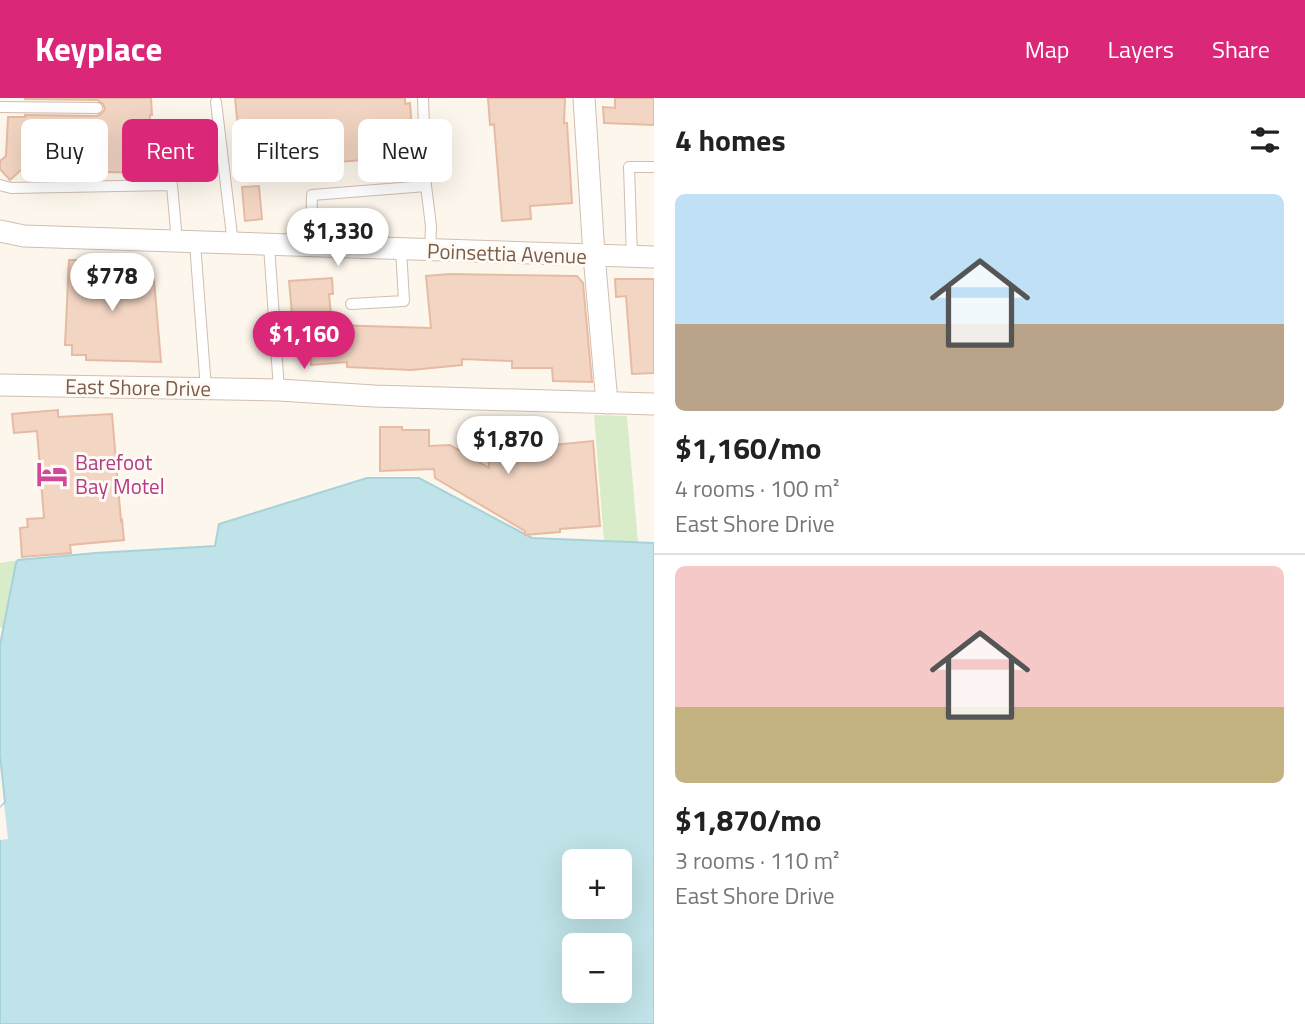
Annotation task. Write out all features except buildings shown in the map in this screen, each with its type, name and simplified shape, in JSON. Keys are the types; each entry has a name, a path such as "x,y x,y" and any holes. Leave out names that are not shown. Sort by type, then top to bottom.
{"street":[{"path":"584,98 607,403"},
{"name":"Poinsettia Avenue","path":"0,231 24,236 654,257"},
{"name":"Poinsettia Avenue","path":"0,242 24,236"},
{"name":"East Shore Drive","path":"0,384 279,390 374,396 654,404"}],"lane":[{"path":"423,98 430,250"},
{"path":"216,102 233,244"},
{"path":"0,107 97,108"},
{"path":"632,257 629,167 654,167"},
{"path":"0,185 11,188 172,185 186,242 206,388"},
{"path":"311,246 312,195 426,186"},
{"path":"269,245 279,390"},
{"path":"351,304 404,301 401,249"}],"green space":[{"path":"594,415 627,416 638,542 604,541"},
{"path":"18,560 3,629 0,627 0,563"}],"water":[{"path":"367,478 419,478 532,538 654,543 654,1024 0,1024 0,808 5,802 0,755 0,645 16,563 18,560 96,553 215,546 219,524"}],"pier":[{"path":"4,804 8,839 0,840 0,808"}],"place":[{"name":"Barefoot Bay Motel","path":"52,474"}]}
